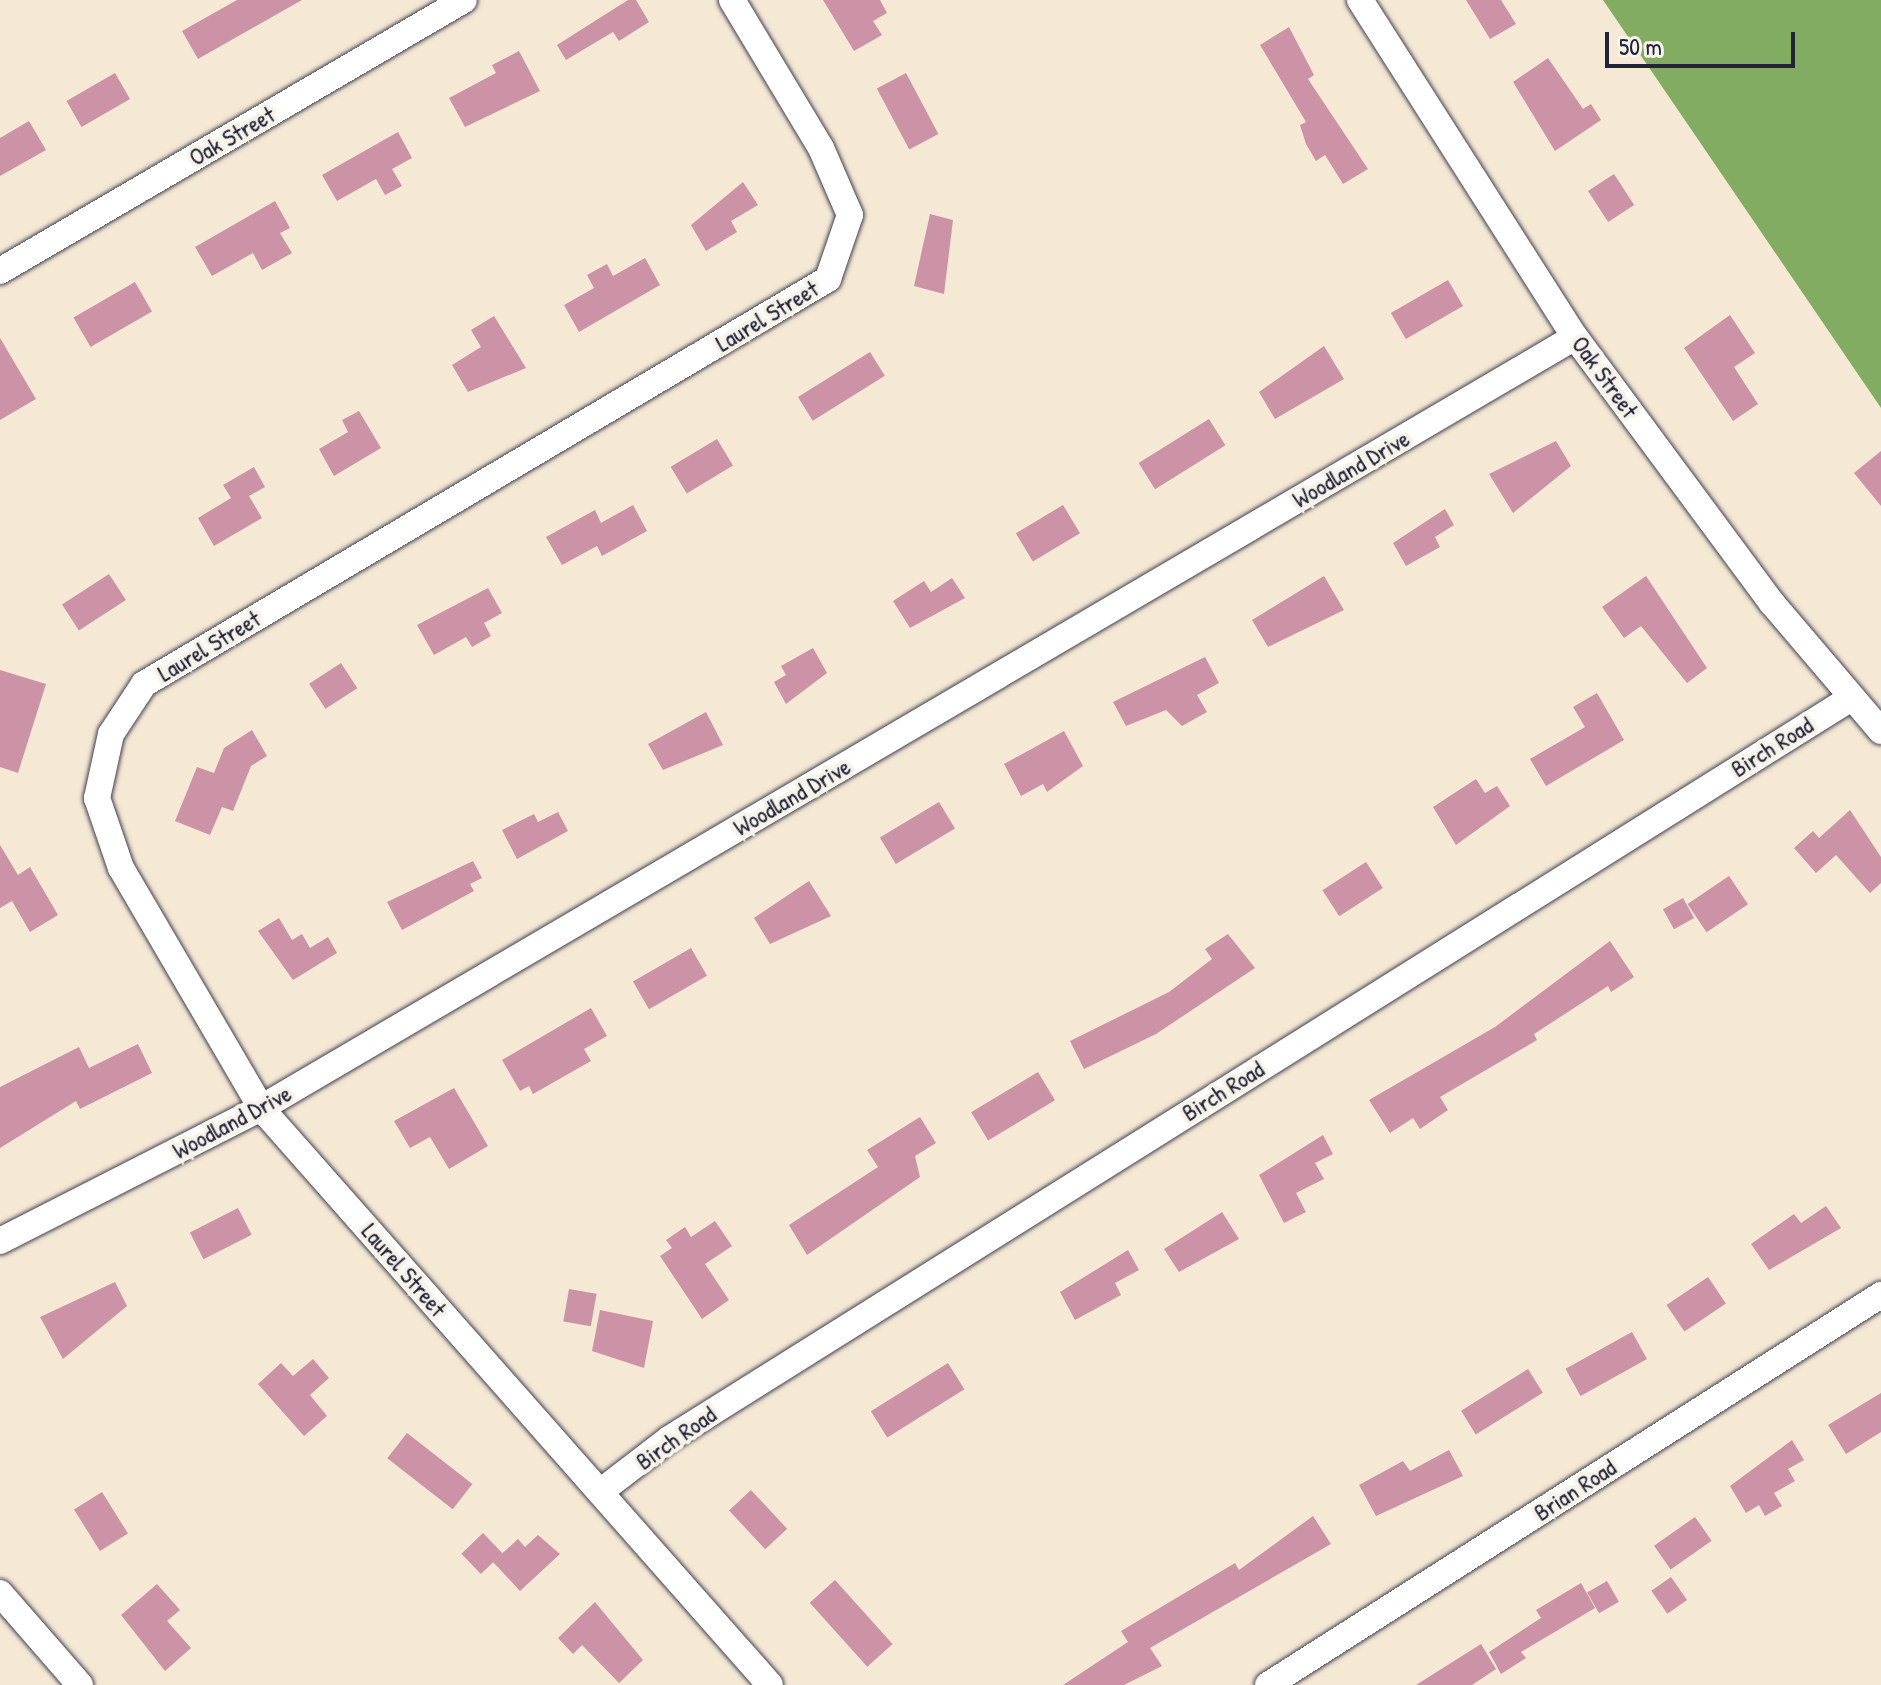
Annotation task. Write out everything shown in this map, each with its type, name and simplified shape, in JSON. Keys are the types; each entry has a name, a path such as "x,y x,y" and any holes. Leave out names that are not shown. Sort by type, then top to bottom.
{"street":[{"name":"Oak Street","path":"0,271 464,0"},
{"name":"Laurel Street","path":"732,0 821,148 850,215 828,279 144,684 111,734 97,798 121,868 261,1108 770,1685"},
{"name":"Oak Street","path":"1360,0 1575,337 1772,603 1881,731"},
{"name":"Woodland Drive","path":"0,1241 261,1108 1575,337"},
{"name":"Birch Road","path":"600,1492 669,1439 1851,698"},
{"name":"Brian Road","path":"1268,1685 1881,1295"},
{"path":"0,1593 80,1685"}],"green space":[{"path":"1603,0 1881,0 1881,408"}],"building":[{"path":"237,0 302,0 198,59 182,31"},
{"path":"628,0 636,0 649,22 619,41 613,32 566,60 557,45"},
{"path":"823,0 880,0 887,13 873,21 882,35 854,51"},
{"path":"1466,0 1501,0 1516,24 1490,39"},
{"path":"1289,27 1314,75 1308,79 1368,169 1343,184 1325,155 1316,161 1300,125 1306,122 1260,45"},
{"path":"519,51 540,91 465,127 449,98 496,73 492,65"},
{"path":"1548,58 1583,109 1591,104 1601,120 1555,151 1513,82"},
{"path":"115,73 130,99 82,127 67,101"},
{"path":"906,73 938,134 909,149 877,88"},
{"path":"29,121 46,150 0,176 0,138"},
{"path":"398,132 412,158 392,169 402,186 385,195 376,179 337,201 322,175"},
{"path":"1614,174 1634,205 1608,222 1588,191"},
{"path":"743,182 758,205 731,221 737,232 706,251 691,225"},
{"path":"275,201 290,228 280,233 292,253 262,270 253,253 212,276 195,247"},
{"path":"930,214 953,220 944,294 914,286"},
{"path":"645,258 660,285 579,332 564,305 594,288 587,275 607,264 613,276"},
{"path":"1448,280 1463,306 1406,339 1391,313"},
{"path":"135,282 152,311 91,347 74,318"},
{"path":"1730,315 1755,353 1734,367 1758,404 1733,421 1684,348"},
{"path":"494,316 526,368 468,392 452,365 481,347 471,330"},
{"path":"0,338 36,399 0,420"},
{"path":"1324,346 1344,379 1275,419 1259,392"},
{"path":"870,352 885,376 813,421 798,397"},
{"path":"359,411 381,448 334,476 319,449 348,432 342,420"},
{"path":"1209,419 1225,445 1155,489 1139,463"},
{"path":"717,439 733,466 687,493 671,467"},
{"path":"1556,441 1571,466 1513,513 1489,474"},
{"path":"1881,451 1881,506 1854,473"},
{"path":"254,467 265,487 249,496 262,518 214,546 198,518 231,498 223,485"},
{"path":"633,505 647,531 602,556 597,546 562,565 546,537 595,510 601,523"},
{"path":"1063,505 1080,533 1033,562 1016,533"},
{"path":"1445,509 1454,525 1435,537 1440,547 1406,566 1393,543"},
{"path":"109,574 126,600 79,630 62,604"},
{"path":"1324,576 1344,610 1268,647 1252,620"},
{"path":"1646,576 1707,668 1687,683 1641,626 1624,638 1602,607"},
{"path":"952,578 965,598 910,628 893,601 924,581 931,592"},
{"path":"488,588 502,613 484,623 491,636 472,647 466,637 434,655 417,625"},
{"path":"813,648 827,673 786,704 774,682 786,675 781,666"},
{"path":"1205,657 1219,683 1197,695 1207,712 1182,726 1166,710 1126,726 1113,702"},
{"path":"341,663 357,688 325,709 309,684"},
{"path":"0,670 46,684 18,773 0,767"},
{"path":"1597,693 1624,740 1546,786 1530,759 1585,727 1573,707"},
{"path":"706,712 723,745 663,770 648,744"},
{"path":"252,730 267,756 251,766 233,811 222,807 210,835 175,821 197,767 214,773 224,748"},
{"path":"1064,731 1083,766 1047,792 1043,784 1021,796 1004,764"},
{"path":"1476,779 1485,793 1497,786 1510,806 1456,845 1433,807"},
{"path":"939,802 955,829 896,864 880,838"},
{"path":"1850,810 1881,857 1881,883 1870,893 1836,855 1816,873 1794,848 1813,831 1819,838"},
{"path":"558,812 568,831 517,859 502,830 534,814 538,822"},
{"path":"0,845 18,875 30,867 58,915 30,932 12,901 0,908"},
{"path":"473,861 482,878 470,884 474,891 402,930 387,902"},
{"path":"1366,862 1383,888 1339,916 1322,890"},
{"path":"1729,876 1748,904 1707,932 1688,904"},
{"path":"809,881 831,916 770,944 754,918"},
{"path":"1683,898 1694,918 1674,929 1663,909"},
{"path":"279,918 292,940 302,934 310,948 328,937 337,953 293,980 258,931"},
{"path":"1228,934 1255,968 1156,1034 1084,1069 1070,1041 1169,992 1212,959 1205,949"},
{"path":"1610,941 1634,977 1611,992 1608,986 1534,1034 1537,1040 1440,1097 1448,1110 1420,1129 1413,1118 1390,1133 1369,1100 1495,1027"},
{"path":"691,948 707,976 649,1009 633,981"},
{"path":"591,1008 607,1036 584,1049 591,1061 533,1094 529,1086 520,1091 502,1060"},
{"path":"138,1044 152,1073 80,1109 76,1101 0,1148 0,1087 79,1047 89,1068"},
{"path":"1038,1072 1055,1100 988,1140 971,1112"},
{"path":"454,1088 488,1146 449,1169 430,1137 410,1148 394,1121"},
{"path":"920,1117 936,1143 915,1156 920,1177 807,1255 789,1225 878,1167 867,1150"},
{"path":"1323,1135 1333,1154 1315,1163 1324,1179 1296,1193 1306,1212 1284,1223 1259,1175"},
{"path":"1826,1206 1841,1228 1769,1270 1751,1244 1794,1214 1801,1223"},
{"path":"238,1208 252,1235 204,1259 190,1233"},
{"path":"1222,1212 1239,1239 1179,1272 1164,1249"},
{"path":"715,1221 732,1246 705,1264 729,1300 702,1319 660,1256 672,1248 666,1240 685,1227 691,1237"},
{"path":"1128,1250 1139,1270 1115,1283 1121,1295 1075,1320 1060,1292"},
{"path":"1708,1277 1726,1304 1684,1331 1667,1305"},
{"path":"115,1282 127,1306 63,1359 40,1317"},
{"path":"569,1289 597,1294 591,1326 563,1321"},
{"path":"600,1310 653,1321 644,1368 592,1351"},
{"path":"1632,1332 1647,1359 1581,1396 1566,1369"},
{"path":"313,1359 329,1378 310,1395 327,1416 304,1436 258,1384 281,1363 293,1376"},
{"path":"948,1363 964,1389 887,1438 871,1411"},
{"path":"1528,1369 1543,1393 1476,1435 1461,1411"},
{"path":"1881,1393 1881,1432 1846,1454 1828,1425"},
{"path":"407,1433 472,1484 453,1509 387,1458"},
{"path":"1792,1440 1804,1460 1788,1469 1795,1481 1774,1493 1782,1506 1765,1516 1759,1505 1746,1513 1730,1486"},
{"path":"1449,1450 1463,1476 1376,1516 1359,1485 1403,1461 1410,1471"},
{"path":"751,1490 787,1529 765,1549 729,1510"},
{"path":"102,1492 128,1534 100,1551 74,1509"},
{"path":"1313,1516 1331,1544 1150,1648 1162,1666 1124,1685 1063,1685 1128,1642 1121,1631 1235,1563 1239,1570"},
{"path":"1695,1517 1712,1541 1671,1569 1654,1546"},
{"path":"483,1533 502,1553 481,1574 461,1554"},
{"path":"538,1535 560,1554 520,1591 493,1562 518,1539 525,1547"},
{"path":"1671,1577 1687,1600 1667,1614 1651,1591"},
{"path":"835,1580 893,1644 867,1667 810,1603"},
{"path":"1607,1581 1619,1602 1599,1613 1587,1592"},
{"path":"1581,1583 1595,1608 1521,1652 1526,1658 1501,1674 1489,1652 1541,1618 1536,1610"},
{"path":"157,1584 180,1610 167,1621 191,1648 165,1671 121,1615"},
{"path":"595,1602 643,1660 619,1683 582,1645 573,1654 558,1638"},
{"path":"1481,1644 1496,1669 1472,1685 1416,1685"}]}
